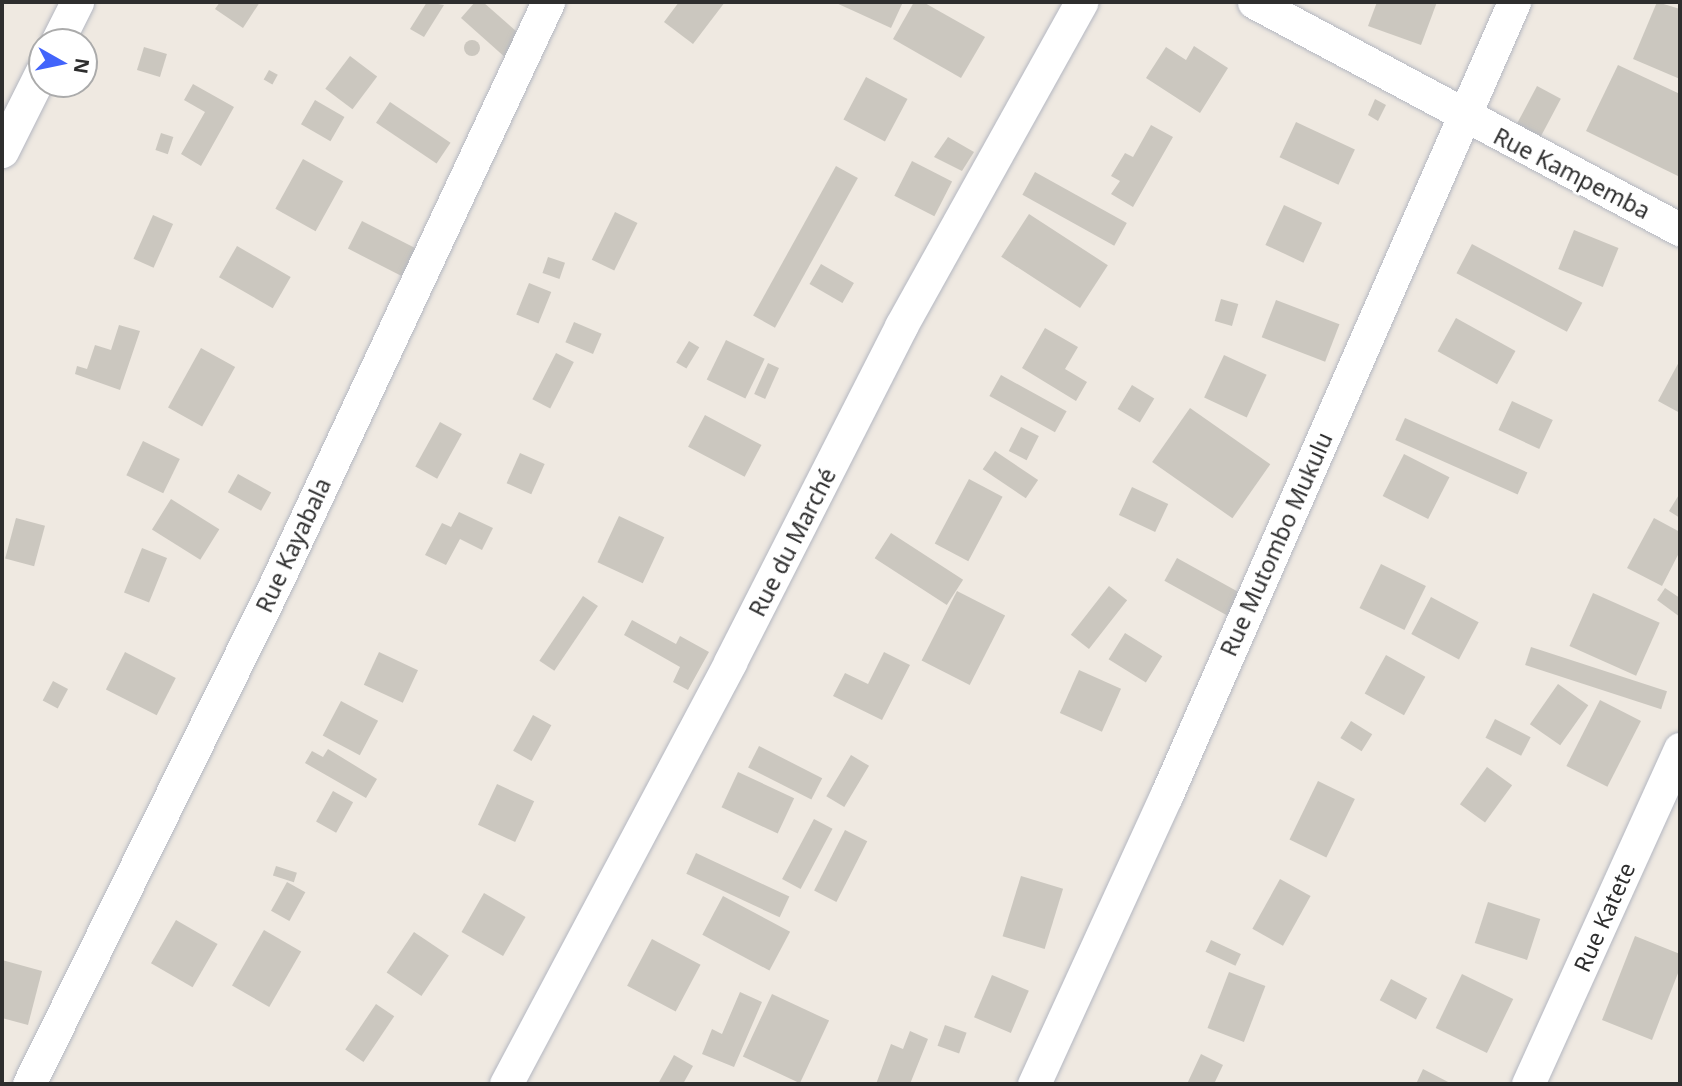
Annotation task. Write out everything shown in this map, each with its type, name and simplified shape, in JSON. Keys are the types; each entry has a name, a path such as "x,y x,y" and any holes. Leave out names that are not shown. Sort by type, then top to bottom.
{"street":[{"path":"64,28 77,2"},
{"name":"Rue Kayabala","path":"29,1084 276,583 548,2"},
{"name":"Rue du Marché","path":"506,1084 730,662 901,326 1081,2"},
{"name":"Rue Kampemba","path":"1254,2 1464,117 1680,229"},
{"name":"Rue Mutombo Mukulu","path":"1034,1084 1514,2"},
{"path":"2,151 28,98"},
{"name":"Rue Katete","path":"1528,1084 1680,749"}],"building":[{"path":"220,2 260,2 243,28 215,9"},
{"path":"427,2 444,5 424,37 410,29"},
{"path":"475,2 483,2 525,39 507,59 461,18"},
{"path":"679,2 725,2 693,44 664,22"},
{"path":"834,2 903,2 891,28"},
{"path":"914,2 923,2 985,37 961,78 893,39"},
{"path":"1377,2 1437,2 1421,45 1368,26"},
{"path":"1657,2 1680,9 1680,79 1633,59"},
{"path":"472,40 480,48 472,56 464,48"},
{"path":"1194,46 1228,68 1200,113 1146,78 1166,47 1186,60"},
{"path":"144,47 167,54 160,77 137,70"},
{"path":"350,56 377,76 352,109 325,89"},
{"path":"1618,65 1680,94 1680,177 1586,131"},
{"path":"269,70 278,75 272,84 264,80"},
{"path":"866,77 907,99 885,141 843,119"},
{"path":"193,84 234,107 201,166 181,154 205,112 184,100"},
{"path":"1537,86 1561,99 1539,140 1515,127"},
{"path":"1375,99 1386,105 1378,121 1368,115"},
{"path":"315,100 344,117 330,141 301,124"},
{"path":"390,102 451,143 437,164 376,123"},
{"path":"1296,122 1355,149 1338,185 1280,157"},
{"path":"1151,125 1173,137 1133,207 1111,194 1120,181 1111,176 1125,153 1133,157"},
{"path":"161,133 173,137 168,154 155,150"},
{"path":"948,137 974,152 962,171 934,157"},
{"path":"303,159 343,181 316,231 275,209"},
{"path":"912,161 952,181 934,216 894,196"},
{"path":"836,166 858,178 775,328 753,316"},
{"path":"1035,172 1127,223 1114,246 1022,195"},
{"path":"1284,205 1322,223 1303,263 1265,245"},
{"path":"615,212 637,223 614,271 592,260"},
{"path":"1029,214 1108,265 1080,308 1001,257"},
{"path":"153,215 173,224 154,268 133,259"},
{"path":"362,221 419,250 405,278 348,249"},
{"path":"1574,230 1619,248 1603,287 1558,269"},
{"path":"1472,244 1582,303 1567,332 1457,273"},
{"path":"237,246 291,277 273,308 219,277"},
{"path":"548,257 565,263 559,279 542,273"},
{"path":"821,264 854,283 842,303 810,284"},
{"path":"529,283 551,292 539,324 516,315"},
{"path":"1221,299 1238,304 1232,326 1215,321"},
{"path":"1276,300 1339,324 1325,362 1262,337"},
{"path":"1456,318 1515,351 1497,384 1438,351"},
{"path":"574,322 602,334 593,354 565,342"},
{"path":"119,325 140,331 120,390 75,374 77,366 87,369 95,345 111,350"},
{"path":"1045,328 1078,347 1065,369 1087,382 1076,401 1022,368"},
{"path":"726,340 765,359 745,398 707,380"},
{"path":"689,341 699,347 686,369 676,362"},
{"path":"201,348 235,367 202,426 168,407"},
{"path":"556,353 574,362 550,408 532,399"},
{"path":"1224,355 1267,375 1247,417 1204,398"},
{"path":"1680,360 1680,413 1658,401"},
{"path":"768,363 779,368 765,399 754,394"},
{"path":"1001,375 1067,411 1055,432 989,396"},
{"path":"1132,385 1154,398 1140,422 1118,409"},
{"path":"1512,401 1553,420 1539,449 1498,430"},
{"path":"1190,408 1270,464 1232,518 1152,462"},
{"path":"705,415 762,445 745,477 688,447"},
{"path":"1405,418 1527,473 1518,494 1395,440"},
{"path":"440,422 462,434 437,479 415,467"},
{"path":"1021,427 1039,436 1027,460 1009,451"},
{"path":"143,441 180,459 163,493 126,475"},
{"path":"995,451 1038,480 1026,498 983,469"},
{"path":"520,453 545,464 531,494 507,483"},
{"path":"1404,454 1449,477 1428,519 1383,496"},
{"path":"238,474 271,492 261,511 228,492"},
{"path":"969,479 1003,497 968,561 935,543"},
{"path":"1132,487 1168,504 1155,532 1119,515"},
{"path":"1680,493 1680,518 1669,511"},
{"path":"171,499 219,529 200,560 152,530"},
{"path":"459,512 493,528 482,550 460,539 446,565 425,555 442,523 451,527"},
{"path":"619,516 664,537 643,583 597,562"},
{"path":"16,518 45,526 34,566 5,559"},
{"path":"1654,518 1680,532 1680,551 1662,586 1627,568"},
{"path":"891,533 963,580 947,605 875,558"},
{"path":"142,548 167,558 149,603 124,593"},
{"path":"1177,558 1244,595 1232,618 1164,581"},
{"path":"1381,564 1426,586 1404,630 1360,608"},
{"path":"1109,586 1127,600 1089,649 1071,635"},
{"path":"1665,588 1680,598 1680,617 1657,600"},
{"path":"957,591 1005,616 970,685 922,660"},
{"path":"1593,593 1660,623 1636,676 1569,646"},
{"path":"583,596 598,606 554,671 539,661"},
{"path":"1431,597 1479,622 1459,659 1411,634"},
{"path":"632,620 676,644 680,636 709,652 688,690 673,682 680,667 624,635"},
{"path":"1125,633 1162,656 1146,683 1109,659"},
{"path":"1531,647 1667,691 1661,709 1525,665"},
{"path":"125,652 176,678 157,715 106,689"},
{"path":"379,652 418,670 403,703 364,685"},
{"path":"884,652 910,665 882,720 833,696 845,673 868,684"},
{"path":"1386,655 1425,677 1404,715 1365,693"},
{"path":"1079,670 1121,689 1102,732 1060,713"},
{"path":"53,681 68,689 58,708 43,700"},
{"path":"1558,684 1588,705 1560,745 1530,724"},
{"path":"1600,700 1641,721 1607,787 1566,766"},
{"path":"341,701 378,721 360,755 323,735"},
{"path":"533,715 551,725 531,761 513,751"},
{"path":"1495,719 1531,737 1521,756 1485,738"},
{"path":"1351,721 1372,734 1362,751 1340,738"},
{"path":"759,746 822,778 811,800 748,767"},
{"path":"328,749 377,779 366,798 305,763 312,751 323,757"},
{"path":"851,755 869,766 844,807 826,796"},
{"path":"1487,767 1512,785 1485,822 1460,804"},
{"path":"738,772 794,798 778,834 722,807"},
{"path":"1318,781 1355,799 1326,857 1290,839"},
{"path":"497,784 534,801 515,842 478,825"},
{"path":"333,791 353,802 336,833 316,822"},
{"path":"814,819 833,829 801,889 782,879"},
{"path":"845,830 867,841 836,902 814,891"},
{"path":"696,853 789,897 780,917 686,874"},
{"path":"276,866 297,873 294,882 273,876"},
{"path":"1021,876 1063,889 1045,949 1003,936"},
{"path":"1280,879 1311,896 1283,946 1252,929"},
{"path":"287,882 305,892 289,921 271,911"},
{"path":"484,893 526,917 503,956 462,932"},
{"path":"723,896 790,932 769,971 702,935"},
{"path":"1488,902 1540,919 1527,960 1475,943"},
{"path":"176,920 218,944 193,987 151,963"},
{"path":"264,930 301,952 269,1007 232,985"},
{"path":"414,932 449,955 421,996 387,973"},
{"path":"1635,936 1680,954 1680,968 1652,1040 1602,1020"},
{"path":"652,939 701,965 676,1012 627,986"},
{"path":"1211,940 1241,954 1235,966 1206,952"},
{"path":"2,960 42,971 28,1025 2,1018"},
{"path":"1229,972 1265,986 1244,1042 1207,1028"},
{"path":"1462,974 1513,999 1487,1053 1436,1028"},
{"path":"992,975 1029,991 1011,1033 974,1017"},
{"path":"1391,979 1427,998 1416,1019 1380,1000"},
{"path":"740,992 762,1002 734,1067 702,1054 712,1029 722,1034"},
{"path":"772,994 829,1021 800,1083 743,1057"},
{"path":"376,1004 394,1016 363,1062 345,1050"},
{"path":"945,1025 967,1033 959,1054 937,1046"},
{"path":"910,1031 928,1039 910,1084 876,1084 891,1044 903,1049"},
{"path":"1201,1054 1223,1065 1214,1084 1187,1084"},
{"path":"674,1055 693,1066 683,1084 658,1084"},
{"path":"1423,1069 1452,1084 1416,1084"}]}
